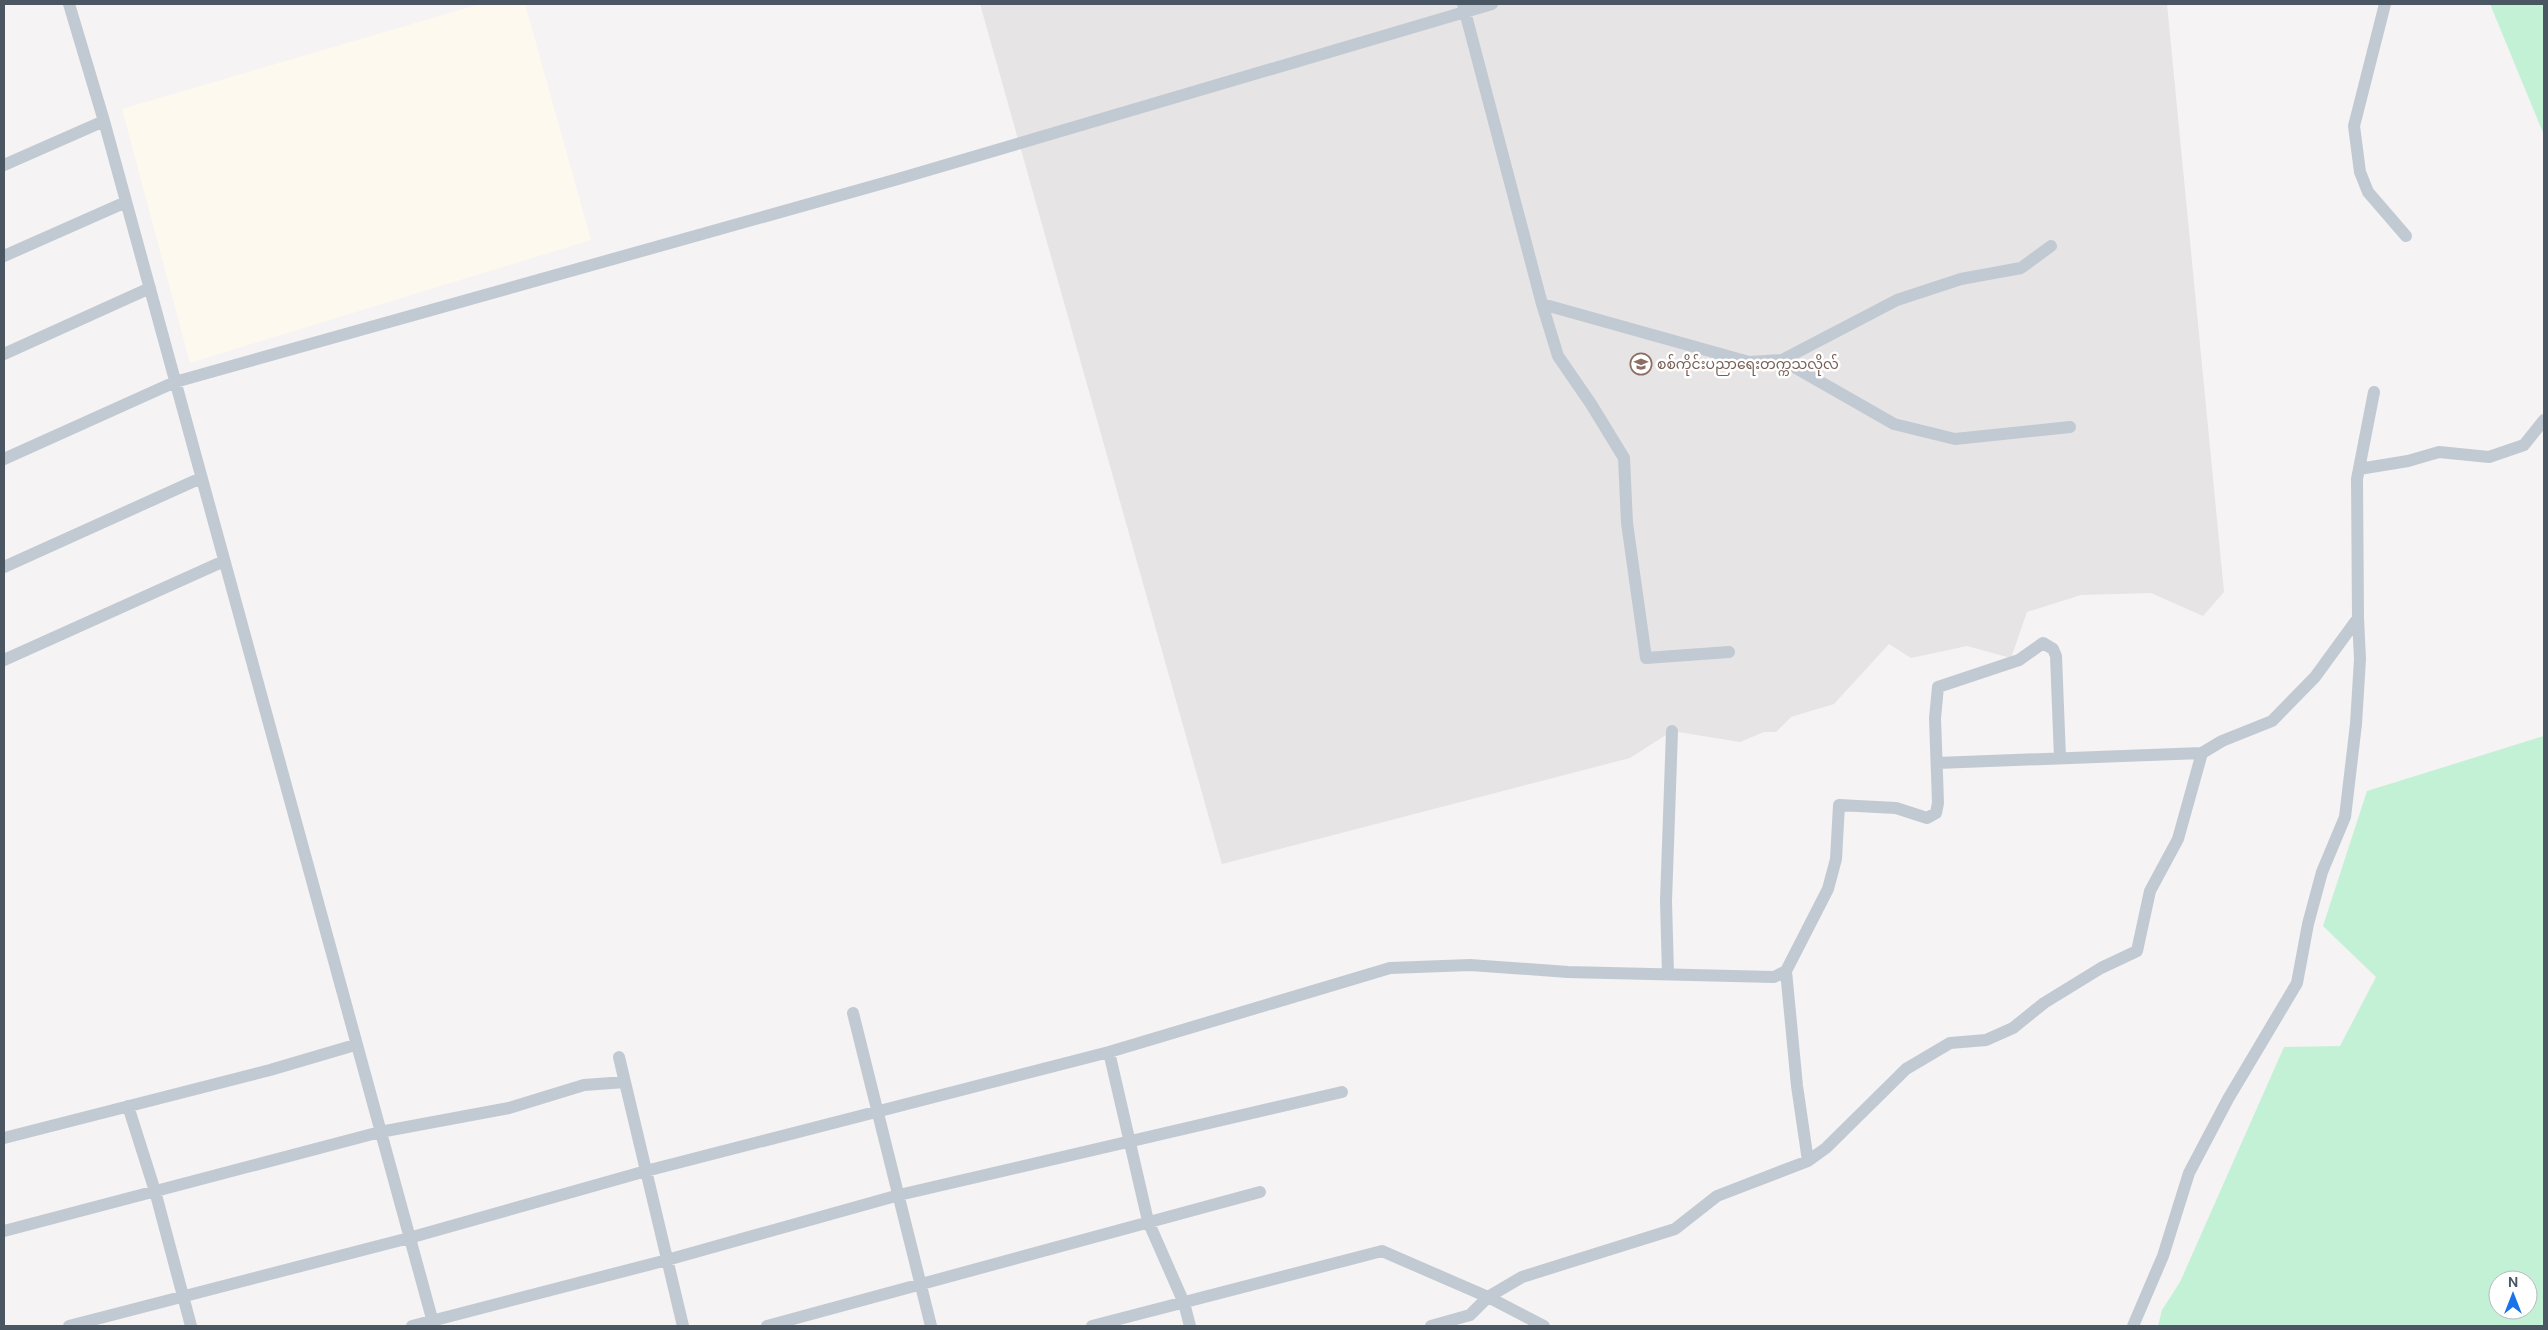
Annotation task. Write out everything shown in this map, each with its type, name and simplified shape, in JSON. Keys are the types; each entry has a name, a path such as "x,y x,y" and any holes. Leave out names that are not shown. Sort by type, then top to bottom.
{"street":[{"path":"69,4 104,121 355,1044 433,1323"},
{"path":"4,459 175,382 898,179 1464,8 1492,4"},
{"path":"2385,4 2354,126 2360,172 2368,192 2406,236"},
{"path":"1464,8 1542,304 1558,356 1591,404 1624,458 1627,523 1646,658 1729,652"},
{"path":"4,165 104,121"},
{"path":"4,256 126,202"},
{"path":"1542,304 1749,362 1782,360 1896,300 1961,279 2021,268 2050,246"},
{"path":"4,354 150,288"},
{"path":"1782,360 1894,424 1955,439 2070,427"},
{"path":"2133,1326 2163,1256 2189,1173 2228,1099 2297,983 2308,924 2322,872 2345,817 2356,724 2360,659 2358,618 2359,469 2374,392"},
{"path":"2359,469 2408,461 2439,452 2489,456 2524,445 2544,420"},
{"path":"4,567 201,478"},
{"path":"4,657 224,561"},
{"path":"1937,763 2202,754 2222,741 2272,721 2315,677 2358,618"},
{"path":"1808,1161 1797,1086 1786,971 1828,889 1836,859 1839,805 1896,808 1926,818 1936,813 1938,803 1935,718 1938,687 2019,660 2043,643 2053,649 2056,656 2060,758"},
{"path":"1668,974 1666,901 1672,731"},
{"path":"1431,1326 1470,1315 1488,1297 1522,1278 1675,1229 1717,1196 1808,1161 1826,1148 1906,1069 1950,1043 1986,1040 2013,1028 2044,1003 2101,968 2137,950 2150,891 2178,839 2202,754"},
{"path":"69,1326 409,1238 646,1171 1109,1052 1390,968 1470,965 1568,972 1774,977 1786,971"},
{"path":"853,1013 932,1326"},
{"path":"4,1138 270,1070 355,1044"},
{"path":"1109,1052 1148,1221 1184,1303 1190,1326"},
{"path":"619,1057 683,1326"},
{"path":"4,1231 380,1132 509,1108 584,1085 625,1082"},
{"path":"412,1326 433,1323 899,1195 1342,1092"},
{"path":"128,1106 155,1191 191,1326"},
{"path":"767,1326 1260,1192"},
{"path":"1092,1326 1382,1251 1488,1297 1544,1326"}],"shaded area":[{"path":"480,4 525,4 591,240 190,363 122,109"},
{"name":"စစ်ကိုင်းပညာရေးတက္ကသလိုလ်","path":"980,4 2167,4 2224,592 2203,616 2151,593 2081,595 2027,612 2011,658 1967,646 1911,658 1889,644 1834,704 1791,717 1776,732 1764,732 1740,742 1672,731 1630,758 1222,864"}],"green space":[{"path":"2490,4 2544,4 2544,135"},
{"path":"2544,736 2544,1326 2158,1326 2162,1310 2180,1282 2284,1047 2340,1046 2376,977 2323,926 2367,791"}],"place":[{"name":"စစ်ကိုင်းပညာရေးတက္ကသလိုလ်","path":"1641,364"}]}
